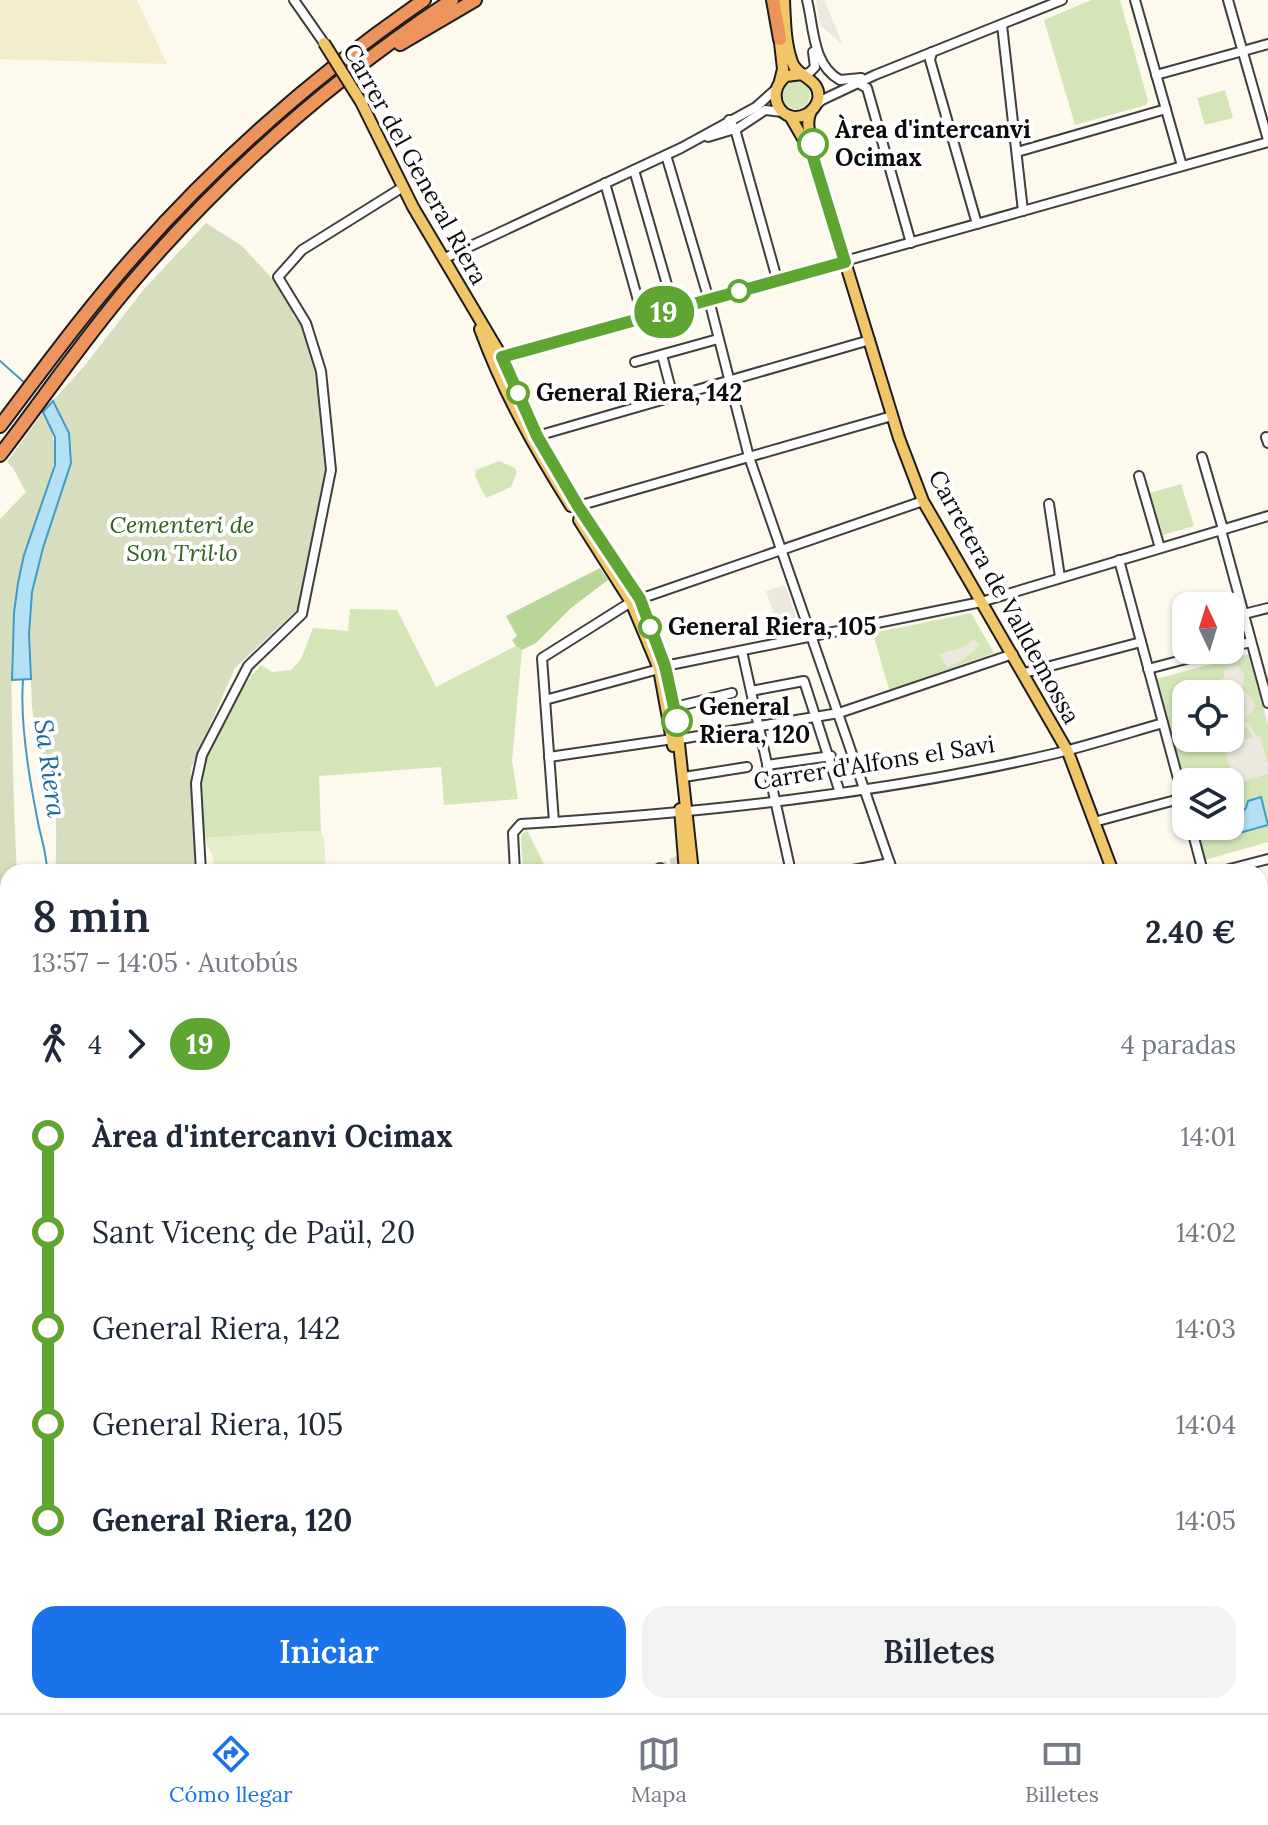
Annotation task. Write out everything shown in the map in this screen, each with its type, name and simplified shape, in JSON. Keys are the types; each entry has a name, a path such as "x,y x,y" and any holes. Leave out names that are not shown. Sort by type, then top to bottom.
{"highway":[{"path":"0,455 129,285 194,214 269,142 365,62 452,0"},
{"path":"365,62 433,27 475,0"},
{"path":"775,0 780,39"},
{"path":"0,426 111,282 199,186 294,99 418,3"}],"main road":[{"path":"780,39 783,69 775,101 787,114 801,116 813,109 818,96 816,86 795,68 791,58 784,0"},
{"name":"Carrer del General Riera","path":"324,43 361,102 403,187 472,308 537,436 635,600 675,707 676,739 692,864"},
{"path":"778,85 790,74 802,74"},
{"name":"Carretera de Valldemossa","path":"812,154 813,144 807,122 813,109"},
{"name":"Carretera de Valldemossa","path":"787,114 812,154 892,416 923,501 1067,750 1110,864"},
{"name":"Carrer del General Riera","path":"497,359 530,440 635,600"},
{"name":"Carrer del General Riera","path":"662,667 684,777 685,864"}],"street":[{"name":"Carrer del General Riera","path":"294,0 324,43"},
{"path":"802,74 812,71 816,63 806,12 807,0"},
{"path":"807,0 816,47 831,74 847,81 875,75"},
{"path":"813,109 822,100 875,75 1062,0"},
{"path":"1135,0 1182,166"},
{"path":"497,359 1268,141 1228,0"},
{"path":"1002,25 1023,211"},
{"path":"1156,75 1268,44"},
{"path":"932,52 930,60 977,224"},
{"path":"859,84 867,88 911,243"},
{"path":"681,148 763,101 778,85"},
{"path":"443,259 681,148 735,129 765,110 773,109 787,114"},
{"path":"1017,152 1166,109"},
{"path":"729,120 735,129 777,279"},
{"path":"666,155 709,300 749,457 890,864"},
{"path":"634,170 674,309"},
{"path":"605,183 643,318"},
{"path":"201,864 196,783 202,755 248,666 302,614 331,470 321,371 306,323 278,277 302,250 403,187"},
{"path":"635,362 718,339"},
{"path":"537,436 870,340"},
{"path":"662,355 673,397"},
{"path":"578,506 892,416"},
{"path":"1202,457 1238,592"},
{"path":"1139,476 1160,548"},
{"path":"554,822 542,658 635,600 923,501"},
{"path":"1049,504 1060,577"},
{"path":"545,700 662,667 981,602 1268,516"},
{"path":"1119,560 1175,768"},
{"path":"1267,698 1244,614 1268,608"},
{"path":"1024,673 1141,642"},
{"path":"1244,644 1251,642"},
{"path":"742,651 789,864"},
{"path":"549,757 839,713 1013,654"},
{"path":"1148,669 1172,663"},
{"path":"751,691 804,681 831,756 840,793"},
{"path":"675,707 732,693"},
{"name":"Carrer d'Alfons el Savi","path":"515,864 513,833 521,824 684,811 866,790 1067,750 1163,723"},
{"path":"767,765 831,756"},
{"path":"684,777 747,767"},
{"path":"1094,822 1172,801"},
{"path":"1195,840 1201,864"}],"shaded area":[{"path":"0,0 137,0 167,64 0,59"},
{"path":"816,0 824,0 843,45 820,25"},
{"path":"785,585 800,629 774,633 772,625 777,623 766,591"},
{"path":"975,640 979,645 975,650 960,662 947,667 939,654 964,647"},
{"path":"1237,665 1244,674 1244,680 1217,680 1224,678 1224,671"},
{"path":"1244,690 1253,700 1255,706 1244,719"},
{"path":"1244,721 1257,737 1260,736 1268,774 1244,781 1244,768 1230,768 1226,752 1244,752 1244,740 1254,737 1244,728"}],"green space":[{"path":"1091,0 1120,0 1148,101 1146,105 1075,125 1044,20"},
{"path":"796,81 806,85 810,95 806,105 796,109 786,105 782,95 786,85"},
{"path":"1225,90 1233,118 1205,125 1197,98"},
{"name":"Cementeri de Son Tril·lo","path":"206,223 242,246 291,299 296,308 293,315 304,329 318,371 326,469 299,608 235,668 191,768 195,864 56,864 55,813 45,781 48,764 45,754 40,753 32,708 29,634 32,592 65,424 53,401 144,289"},
{"path":"43,412 51,430 53,466 19,576 12,638 17,864 0,864 0,519 26,492 7,462"},
{"path":"499,461 517,472 511,487 486,498 475,476 476,470"},
{"path":"1181,484 1194,526 1163,535 1150,493"},
{"path":"600,568 608,580 571,608 536,643 522,650 516,646 512,640 517,636 506,616"},
{"path":"350,609 397,610 436,687 516,646 522,650 512,761 518,799 444,805 441,767 319,776 321,832 204,838 202,775 210,748 234,701 261,665 272,672 291,670 301,659 313,628 348,631"},
{"path":"971,613 994,653 889,690 873,633"},
{"path":"1249,654 1268,725 1268,842 1205,860 1200,840 1244,840 1244,768 1180,768 1176,752 1244,752 1244,680 1172,680 1172,739 1156,679 1212,664 1244,664 1244,655"},
{"path":"527,830 544,864 523,864 522,834"},
{"path":"321,832 326,864 214,864 204,838"}],"water":[{"path":"53,401 69,433 71,463 32,592 29,634 31,679 12,680 18,583 24,555 55,465 55,437 43,412"},
{"path":"1261,797 1268,825 1244,832 1244,810 1248,801"}],"waterway":[{"name":"Sa Riera","path":"0,361 26,384"},
{"name":"Sa Riera","path":"23,680 26,748 46,864"}],"tunnel":[{"path":"669,864 684,857"}],"bus line":[{"name":"19","path":"677,721 665,666 640,599 578,506 537,436 502,357 845,262 812,154 813,144"}],"place":[{"name":"Àrea d'intercanvi Ocimax","path":"813,144"},
{"name":"General Riera, 142","path":"518,393"},
{"name":"General Riera, 105","path":"650,627"},
{"name":"General Riera, 120","path":"677,721"}]}
